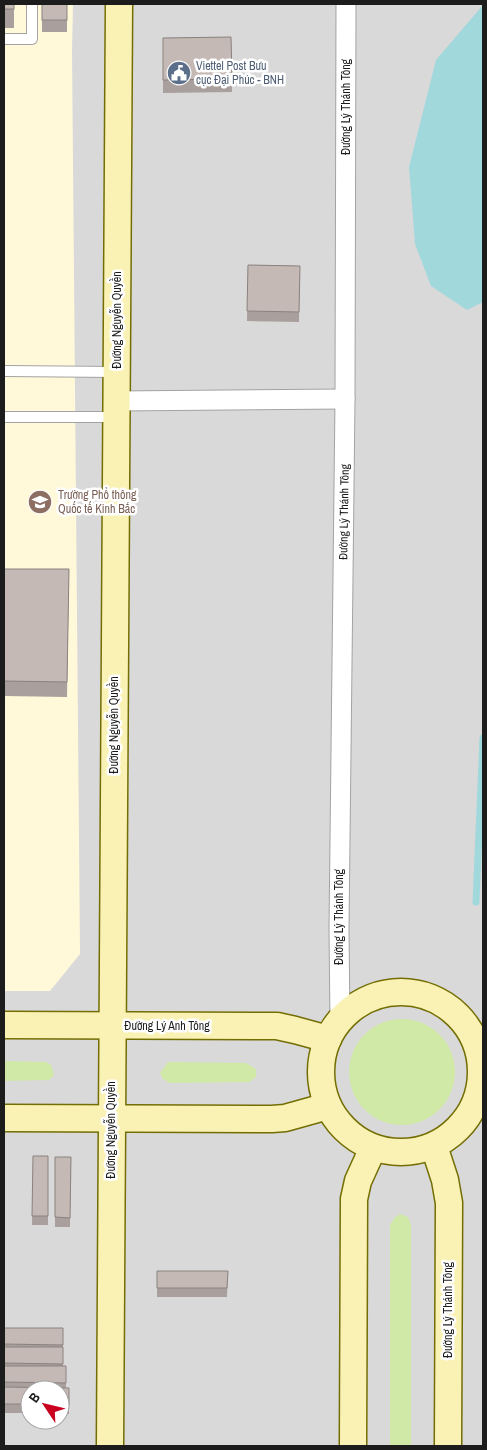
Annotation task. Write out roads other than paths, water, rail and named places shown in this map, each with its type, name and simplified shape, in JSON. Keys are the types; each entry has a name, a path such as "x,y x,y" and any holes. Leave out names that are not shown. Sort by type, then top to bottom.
{"main road":[{"name":"Đường Nguyễn Quyền","path":"110,1446 119,4"},
{"path":"398,992 419,994 433,998 457,1014 471,1031 481,1054 482,1075 473,1109 456,1131 434,1146 408,1153 390,1152 373,1148 350,1134 337,1121 328,1106 322,1089 321,1071 324,1053 334,1030 350,1010 362,1002 383,994 398,992"},
{"path":"457,1014 483,1014"},
{"name":"Đường Lý Anh Tông","path":"4,1025 277,1026 296,1030 334,1030"},
{"path":"4,1118 272,1119 285,1118 328,1106"},
{"name":"Đường Lý Thánh Tông","path":"434,1146 446,1185 449,1204 448,1446"},
{"path":"353,1446 354,1198 358,1181 373,1148"}],"street":[{"name":"Đường Lý Thánh Tông","path":"334,1030 339,909 345,399 346,4"},
{"path":"117,409 345,399"}],"lane":[{"path":"4,39 32,39 32,4"},
{"path":"4,372 117,372"},
{"path":"4,417 117,409"}],"water":[{"path":"483,5 483,302 467,310 431,286 415,244 409,167 436,60"}],"waterway":[{"path":"476,902 483,738"}],"place":[{"name":"Viettel Post Bưu cục Đại Phúc - BNH","path":"179,73"},
{"name":"Trường Phổ thông Quốc tế Kinh Bắc","path":"40,502"}]}
